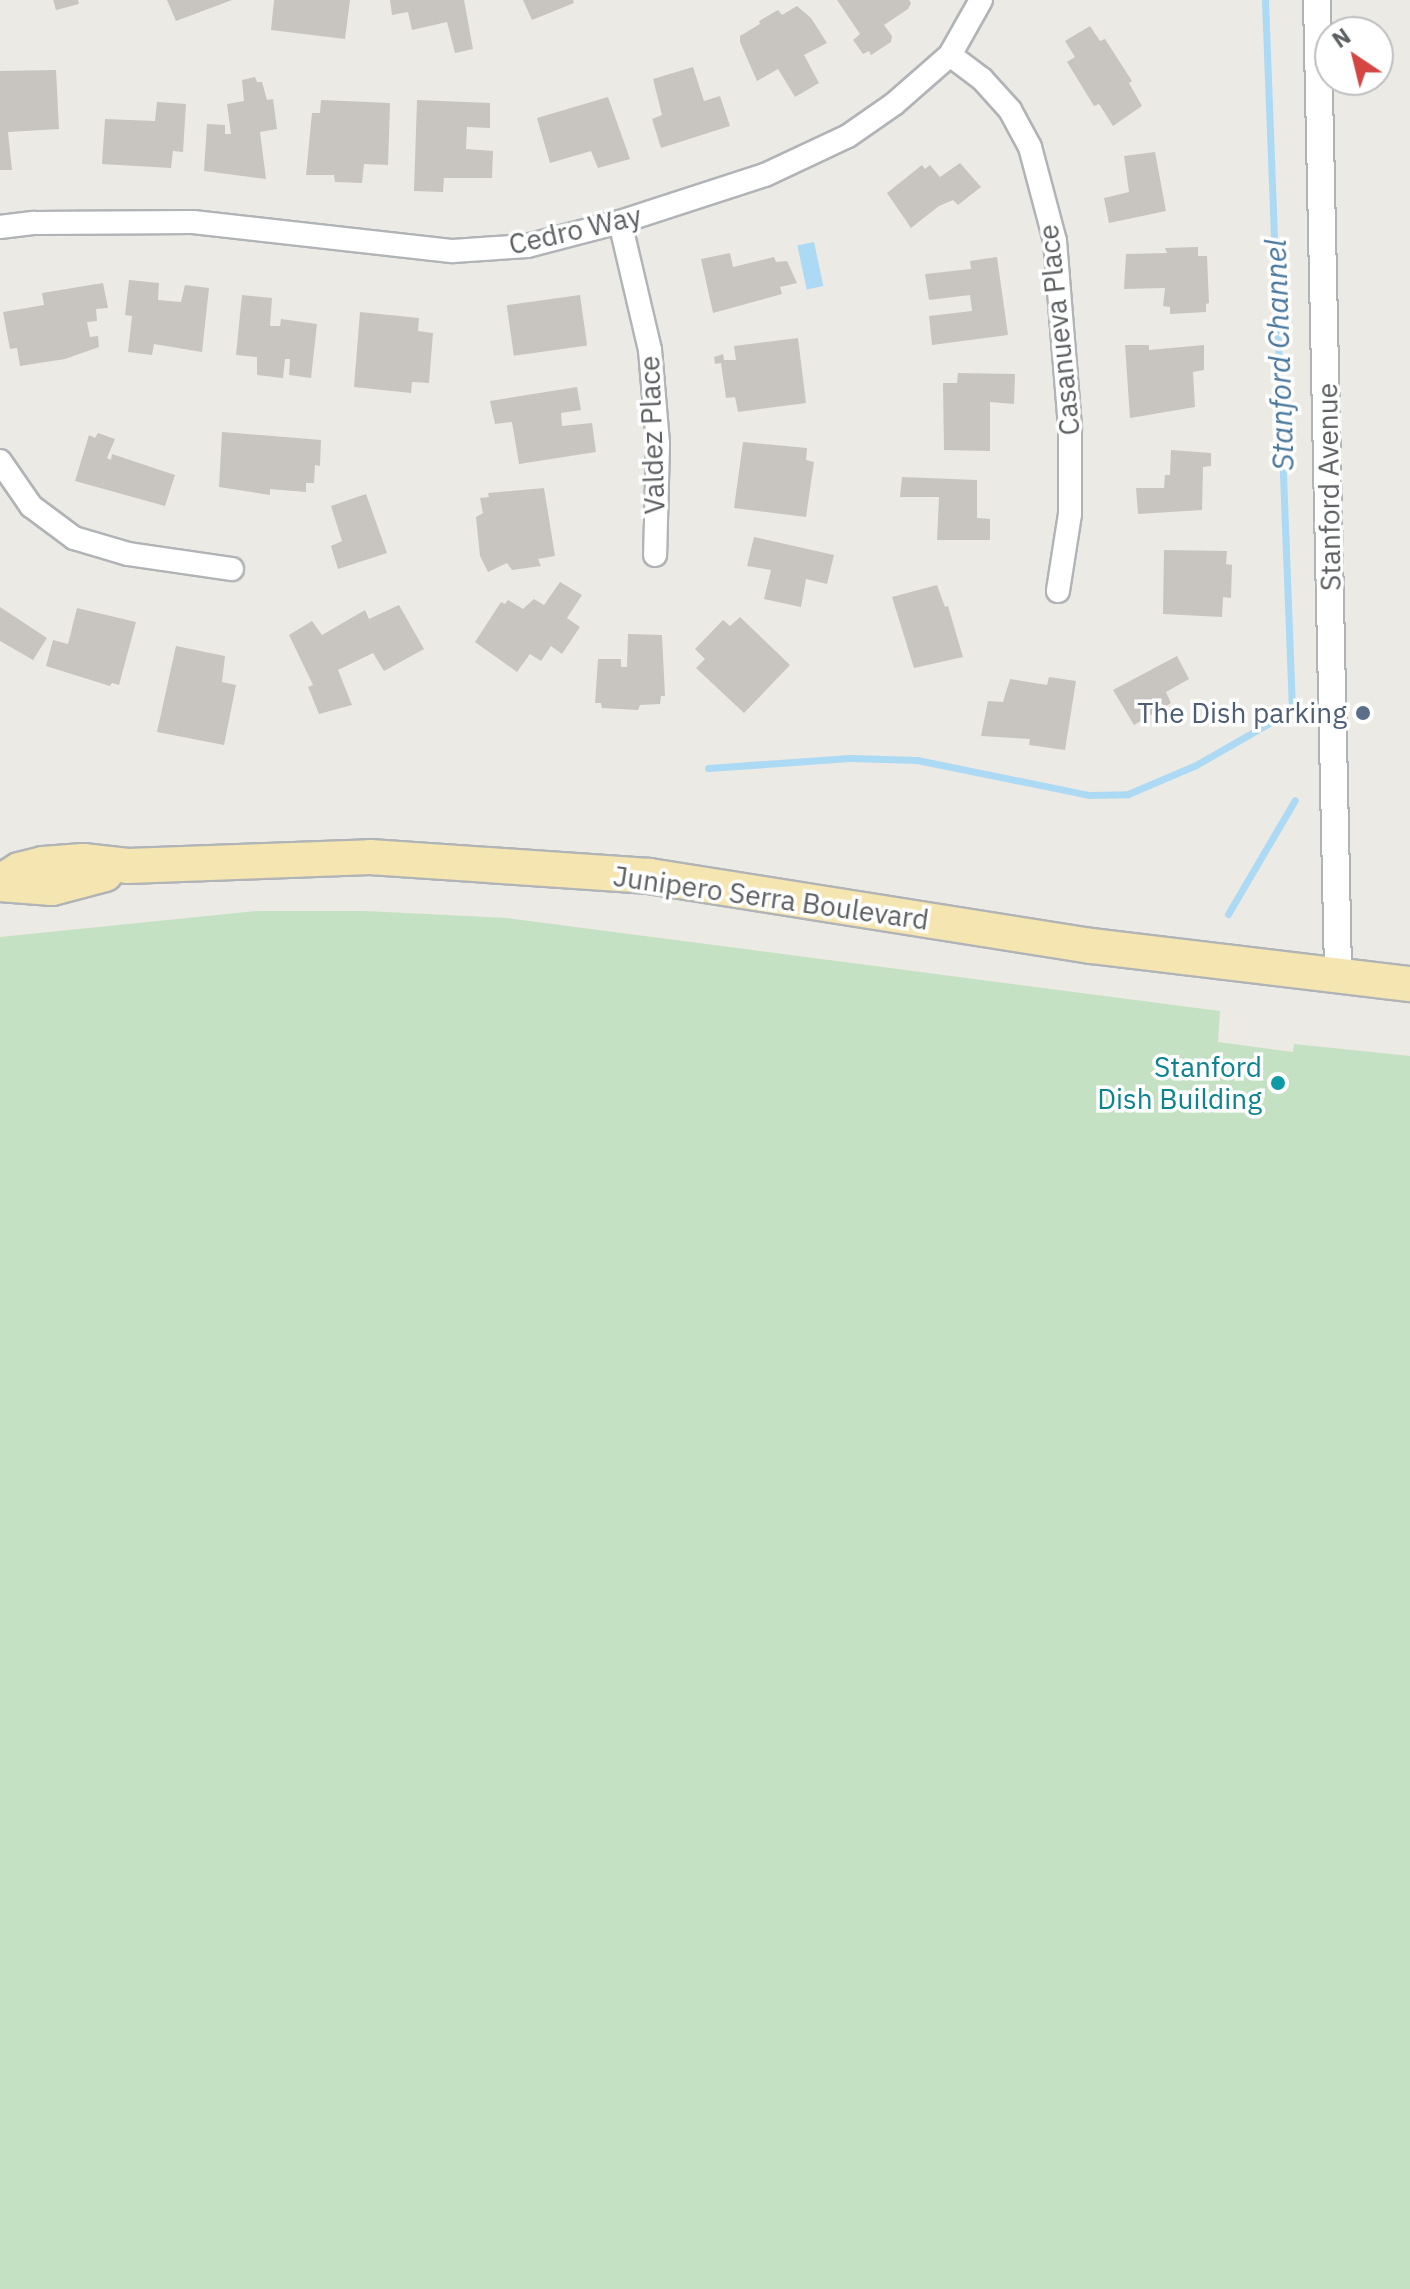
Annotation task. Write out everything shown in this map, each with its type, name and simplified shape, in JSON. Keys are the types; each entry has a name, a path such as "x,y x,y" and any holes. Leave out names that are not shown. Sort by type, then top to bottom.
{"main road":[{"name":"Junipero Serra Boulevard","path":"0,883 52,888 128,866 370,857 649,876 1091,946 1410,984"}],"street":[{"name":"Cedro Way","path":"0,227 35,223 193,222 453,251 527,246 620,222 765,175 848,136 894,104 950,55 981,0"},
{"name":"Stanford Avenue","path":"1317,0 1338,974"},
{"name":"Casanueva Place","path":"950,55 982,79 1010,110 1030,147 1055,241 1070,429 1070,514 1058,591"},
{"name":"Valdez Place","path":"620,222 650,350 658,444 655,555"},
{"path":"0,461 31,506 74,538 128,554 232,569"}],"green space":[{"path":"257,911 365,911 507,918 1220,1011 1218,1042 1293,1052 1294,1044 1410,1056 1410,2289 0,2289 0,937"}],"water":[{"path":"814,242 823,286 807,290 797,246"}],"building":[{"path":"53,0 78,0 79,4 56,10"},
{"path":"167,0 232,0 176,21"},
{"path":"274,0 350,0 345,39 271,30"},
{"path":"390,0 464,0 473,49 455,53 447,22 412,30 408,12 392,15"},
{"path":"523,0 573,0 574,3 532,20"},
{"path":"837,0 909,0 911,3 908,9 884,25 892,36 891,42 871,55 869,51 863,54 853,40 860,34"},
{"path":"797,6 811,18 827,43 804,55 819,83 795,97 778,69 757,81 740,36 778,10 782,15"},
{"path":"1090,26 1100,41 1105,39 1132,81 1129,83 1142,106 1113,126 1099,104 1094,106 1067,62 1075,57 1065,41"},
{"path":"693,67 704,101 720,96 730,126 661,148 652,119 662,115 653,79"},
{"path":"56,70 59,129 8,132 12,170 0,170 0,71"},
{"path":"255,77 257,82 262,82 267,100 273,99 277,129 260,132 266,179 204,171 207,124 225,125 225,134 231,134 227,104 244,101 242,80"},
{"path":"608,97 630,159 598,168 591,151 550,163 537,118"},
{"path":"321,100 390,103 388,165 364,164 362,183 335,182 334,175 306,175 312,113 320,113"},
{"path":"417,100 490,103 490,128 467,127 466,149 493,151 492,178 444,178 443,192 414,191"},
{"path":"157,102 186,104 183,152 173,151 171,168 102,164 105,119 155,121"},
{"path":"1155,152 1166,211 1109,223 1104,198 1129,192 1124,156"},
{"path":"960,163 981,187 958,205 953,200 939,206 911,228 887,193 922,165 925,169 930,165 940,177"},
{"path":"1198,247 1198,256 1207,256 1209,303 1206,304 1206,312 1170,314 1170,307 1163,306 1165,288 1124,289 1126,254 1167,253 1165,248"},
{"path":"730,253 733,267 774,257 776,262 787,261 797,283 780,287 782,294 713,313 701,259"},
{"path":"997,257 1008,335 932,345 929,316 972,311 970,295 929,300 925,274 971,269 970,261"},
{"path":"129,280 159,283 158,300 181,302 185,285 209,288 202,352 154,344 152,355 128,352 132,316 125,315"},
{"path":"103,283 108,308 96,309 97,321 87,322 90,337 98,336 99,347 65,359 20,366 17,348 10,349 3,312 44,305 42,293"},
{"path":"242,295 272,298 270,326 280,326 281,319 317,324 311,378 289,375 290,359 285,359 283,378 257,375 257,357 236,355"},
{"path":"580,295 587,346 514,356 507,305"},
{"path":"360,312 419,318 418,331 433,333 429,383 412,382 411,393 354,387"},
{"path":"798,338 806,403 738,412 735,397 726,398 721,363 715,364 714,357 723,354 724,360 736,360 734,346"},
{"path":"1125,345 1149,345 1149,350 1204,345 1204,370 1193,372 1195,407 1130,418"},
{"path":"958,373 1015,374 1014,404 990,402 990,451 944,450 943,383 957,383"},
{"path":"577,387 581,410 561,413 562,426 592,423 596,452 519,464 512,422 495,424 490,401"},
{"path":"222,432 321,440 320,466 315,465 314,483 306,483 306,492 270,489 270,495 219,487"},
{"path":"98,433 115,439 107,458 111,460 112,454 175,475 165,506 75,481 89,435 95,438"},
{"path":"743,442 807,448 806,460 814,462 806,517 734,508"},
{"path":"1171,450 1211,453 1211,466 1203,467 1202,510 1138,514 1136,488 1164,488 1165,475 1170,475"},
{"path":"902,477 977,480 977,518 990,519 990,540 937,540 939,497 900,497"},
{"path":"544,488 555,556 538,559 541,566 512,570 507,563 488,572 480,556 476,517 483,513 480,498 489,497 488,493"},
{"path":"366,494 387,553 338,569 331,546 342,541 331,506"},
{"path":"754,537 834,555 827,584 806,579 801,607 764,599 771,570 747,566"},
{"path":"1164,550 1227,551 1226,564 1232,565 1231,598 1223,597 1222,617 1163,614"},
{"path":"560,582 582,595 567,618 580,627 562,654 551,646 541,661 530,654 517,672 475,642 501,602 505,604 508,600 523,609 534,599 544,605"},
{"path":"937,585 945,607 948,606 963,657 914,668 892,597"},
{"path":"399,605 424,649 384,671 373,653 338,670 352,705 319,714 308,687 313,685 289,635 312,621 322,635 365,610 369,619"},
{"path":"0,607 47,638 33,660 0,641"},
{"path":"77,608 136,622 119,685 112,683 110,686 46,666 53,640 68,644"},
{"path":"740,617 790,665 744,713 696,668 705,659 695,649 723,620 730,626"},
{"path":"628,634 662,635 665,696 661,696 660,704 640,705 638,710 602,708 601,703 595,703 598,659 621,659 621,667 627,667"},
{"path":"176,646 225,656 222,682 236,685 224,745 157,732"},
{"path":"1177,656 1189,679 1166,692 1171,703 1134,725 1113,690"},
{"path":"1049,677 1076,681 1065,750 1029,745 1030,739 981,736 988,701 1003,702 1010,679 1047,685"}],"waterway":[{"name":"Stanford Channel","path":"708,768 850,758 917,760 1089,795 1128,794 1196,765 1292,710 1265,0"},
{"name":"Stanford Channel","path":"1228,914 1295,800"}],"place":[{"name":"The Dish parking","path":"1363,713"},
{"name":"Stanford Dish Building","path":"1278,1083"}]}
